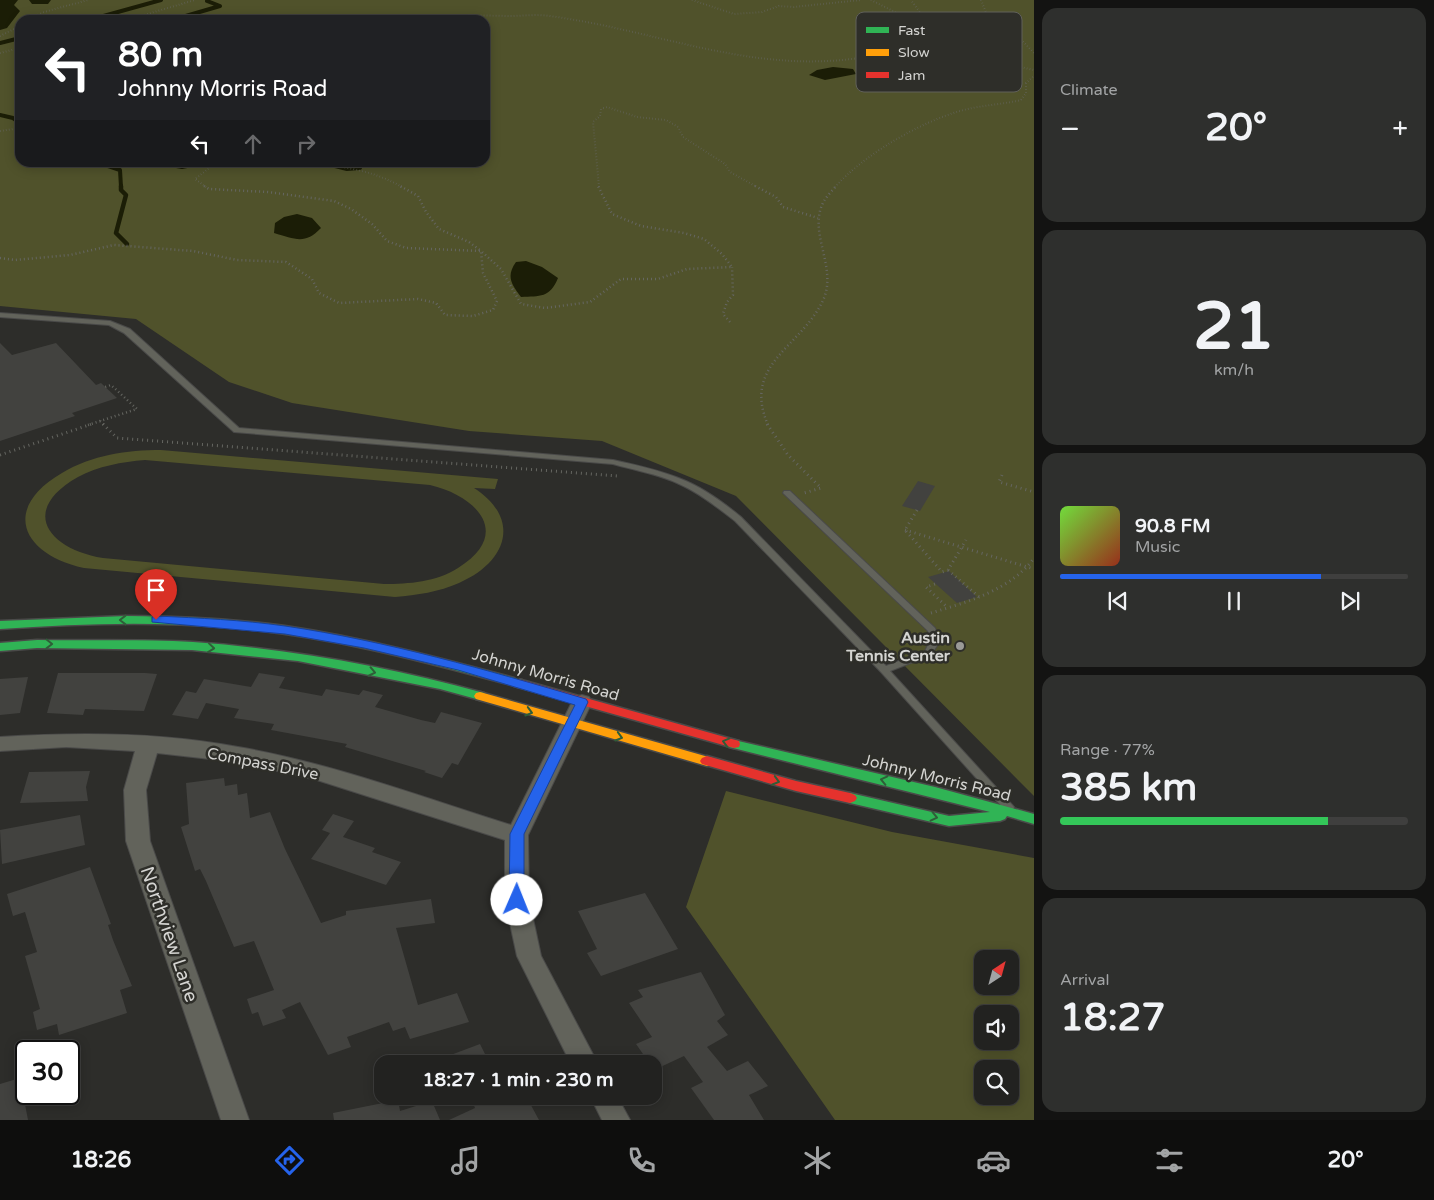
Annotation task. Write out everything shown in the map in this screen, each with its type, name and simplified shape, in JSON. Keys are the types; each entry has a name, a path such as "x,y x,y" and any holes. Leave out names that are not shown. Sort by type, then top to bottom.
{"street":[{"name":"Johnny Morris Road","path":"0,625 63,620 156,620 220,623 285,630 364,644 460,666 738,745 924,789 1034,819"},
{"name":"Johnny Morris Road","path":"0,647 37,644 192,646 298,656 440,686 796,786 949,821 1016,814"},
{"path":"580,1055 530,956 517,900 517,834 582,702"},
{"name":"Compass Drive","path":"0,744 66,740 147,744 237,754 319,773 517,834"},
{"name":"Northview Lane","path":"147,744 144,764 135,790 138,842 235,1120"},
{"path":"608,1105 616,1120"}],"lane":[{"path":"0,315 110,323 127,331 236,430 585,459 642,469 680,481 718,503 738,519 884,670 1016,814"},
{"path":"789,495 932,630 935,641 928,653 884,670"}],"path":[{"path":"38,15 88,0"},
{"path":"144,15 195,0"},
{"path":"692,0 703,2 721,11 734,14 762,12 779,6 811,6 861,0"},
{"path":"871,0 896,12"},
{"path":"911,0 920,12"},
{"path":"981,0 986,12"},
{"path":"444,15 548,16 604,25 661,40 746,58 775,62 824,64 856,59"},
{"path":"0,36 15,28"},
{"path":"1022,41 1034,53"},
{"path":"0,53 15,49"},
{"path":"789,495 821,488 791,459 774,438 761,406 761,384 765,373 782,351 812,320 826,293 829,275 818,218 826,197 842,177 857,164 933,121 957,112 1021,100 1026,93 1026,84 1034,76"},
{"path":"730,322 723,314 727,302 733,295 732,267 712,242 689,233 644,227 612,214 597,184 593,122 600,116 601,109 607,107 637,117 666,120 678,127 683,137 725,164 730,172 776,197 783,207 818,218"},
{"path":"0,131 15,129"},
{"path":"211,167 195,179 209,188 268,192 334,201 351,209 372,224 387,241 406,248 447,248 481,252"},
{"path":"346,167 388,179 418,196 426,212 439,228 469,242 501,269 521,304 545,308 590,302 621,280 658,279 686,269 732,267"},
{"path":"0,258 15,260 61,256 114,245 193,251 237,260 286,262 312,279 319,293 339,303 418,299 436,303 445,315 473,316 493,310 497,301 483,273 481,252"},
{"path":"0,455 137,409 111,385 105,387"},
{"path":"100,421 117,438 405,461 627,476"},
{"path":"1002,475 999,482 1034,492"},
{"path":"905,530 917,510"},
{"path":"905,530 1034,569"},
{"path":"905,530 942,572 948,570 966,540"},
{"path":"919,617 979,597 1029,568 1034,558"},
{"path":"948,570 979,597"},
{"path":"935,584 926,587 948,608"}],"green space":[{"path":"0,0 1034,0 1034,796 736,496 602,441 469,431 292,403 229,382 136,319 0,306"},
{"path":"148,450 498,479 495,489 474,488 489,500 499,513 503,526 502,539 497,552 488,564 459,583 428,593 395,597 84,568 63,562 46,553 34,542 27,529 26,515 31,501 43,487 62,473 85,462 110,455","holes":["145,460 430,485 447,490 474,507 482,518 486,530 483,542 475,555 450,573 432,579 403,583 384,584 103,558 68,546 56,537 48,527 45,515 49,503 60,490 78,477 110,465"]},
{"path":"726,791 892,832 1034,858 1034,1120 835,1120 686,907"}],"shaded area":[{"path":"833,67 853,69 856,74 825,80 809,75 817,70"},
{"path":"297,214 312,218 321,228 305,239 294,239 274,233 275,223 284,217"},
{"path":"526,261 542,267 558,278 548,293 539,296 521,297 512,284 511,272 516,262"}],"building":[{"path":"0,343 12,355 56,343 96,385 101,383 117,398 72,413 75,416 0,441"},
{"path":"918,481 935,486 920,511 902,506"},
{"path":"949,571 977,597 957,603 928,577"},
{"path":"58,673 157,674 144,711 85,709 83,715 47,713"},
{"path":"259,673 285,677 279,688 322,696 326,689 359,695 363,690 383,695 375,707 421,720 435,723 441,712 482,723 458,765 452,763 442,778 424,772 426,771 345,747 347,744 271,730 274,724 234,718 239,709 206,703 198,719 172,715 186,691 196,693 204,679 251,687"},
{"path":"28,677 20,713 0,715 0,679"},
{"path":"90,771 86,787 88,801 20,803 29,772"},
{"path":"224,778 225,786 237,784 238,795 247,793 250,818 270,812 285,849 321,923 346,915 346,911 431,899 435,923 396,928 418,1005 457,993 469,1022 410,1039 405,1027 393,1031 389,1022 347,1037 351,1047 328,1055 300,1002 282,1010 286,1018 263,1026 258,1012 252,1014 247,999 274,990 254,941 234,947 200,869 195,871 181,827 189,824 186,783"},
{"path":"333,814 354,821 343,837 375,848 372,852 401,862 386,885 311,859 330,833 322,830"},
{"path":"80,815 85,845 2,864 0,830"},
{"path":"90,867 111,924 108,925 113,940 132,986 120,990 127,1013 59,1035 57,1024 37,1030 33,1012 40,1009 25,956 37,952 25,912 13,916 7,894"},
{"path":"645,893 678,949 601,976 587,953 597,949 578,911"},
{"path":"701,972 725,1015 717,1021 728,1035 707,1047 727,1071 748,1061 768,1086 749,1095 764,1120 714,1120 691,1088 703,1082 684,1056 662,1066 662,1055 644,1055 636,1044 652,1037 629,1003 643,997 638,990"},
{"path":"480,1044 486,1055 451,1055"},
{"path":"15,1080 15,1105 25,1105 28,1120 0,1120 0,1084"},
{"path":"374,1105 399,1105 400,1111 419,1105 434,1105 440,1120 334,1120 333,1113"},
{"path":"474,1105 531,1105 539,1120 449,1120 475,1108"}],"waterway":[{"path":"0,24 11,11 0,6 9,0"},
{"path":"107,15 161,0"},
{"path":"189,15 220,6 207,1"},
{"path":"0,43 15,39"},
{"path":"0,115 15,119"},
{"path":"111,167 120,170 121,187"},
{"path":"339,167 347,169 360,168"},
{"path":"121,187 121,190 126,195 116,233 127,244"}],"traffic: fast":[{"path":"0,625 63,621 158,620 253,626 353,642 420,657 518,683"},
{"path":"0,647 37,644 192,646 298,657 440,685 480,696"},
{"path":"734,744 935,792 1034,819"},
{"path":"850,798 949,821 1000,816"}],"traffic: slow":[{"path":"480,696 707,761"}],"traffic: jam":[{"path":"518,683 734,744"},
{"path":"707,761 796,786 850,798"}],"place":[{"name":"Austin Tennis Center","path":"960,646"}],"route":[{"path":"156,620 220,623 285,630 364,644 460,666 582,702 517,834 517,900"}]}
